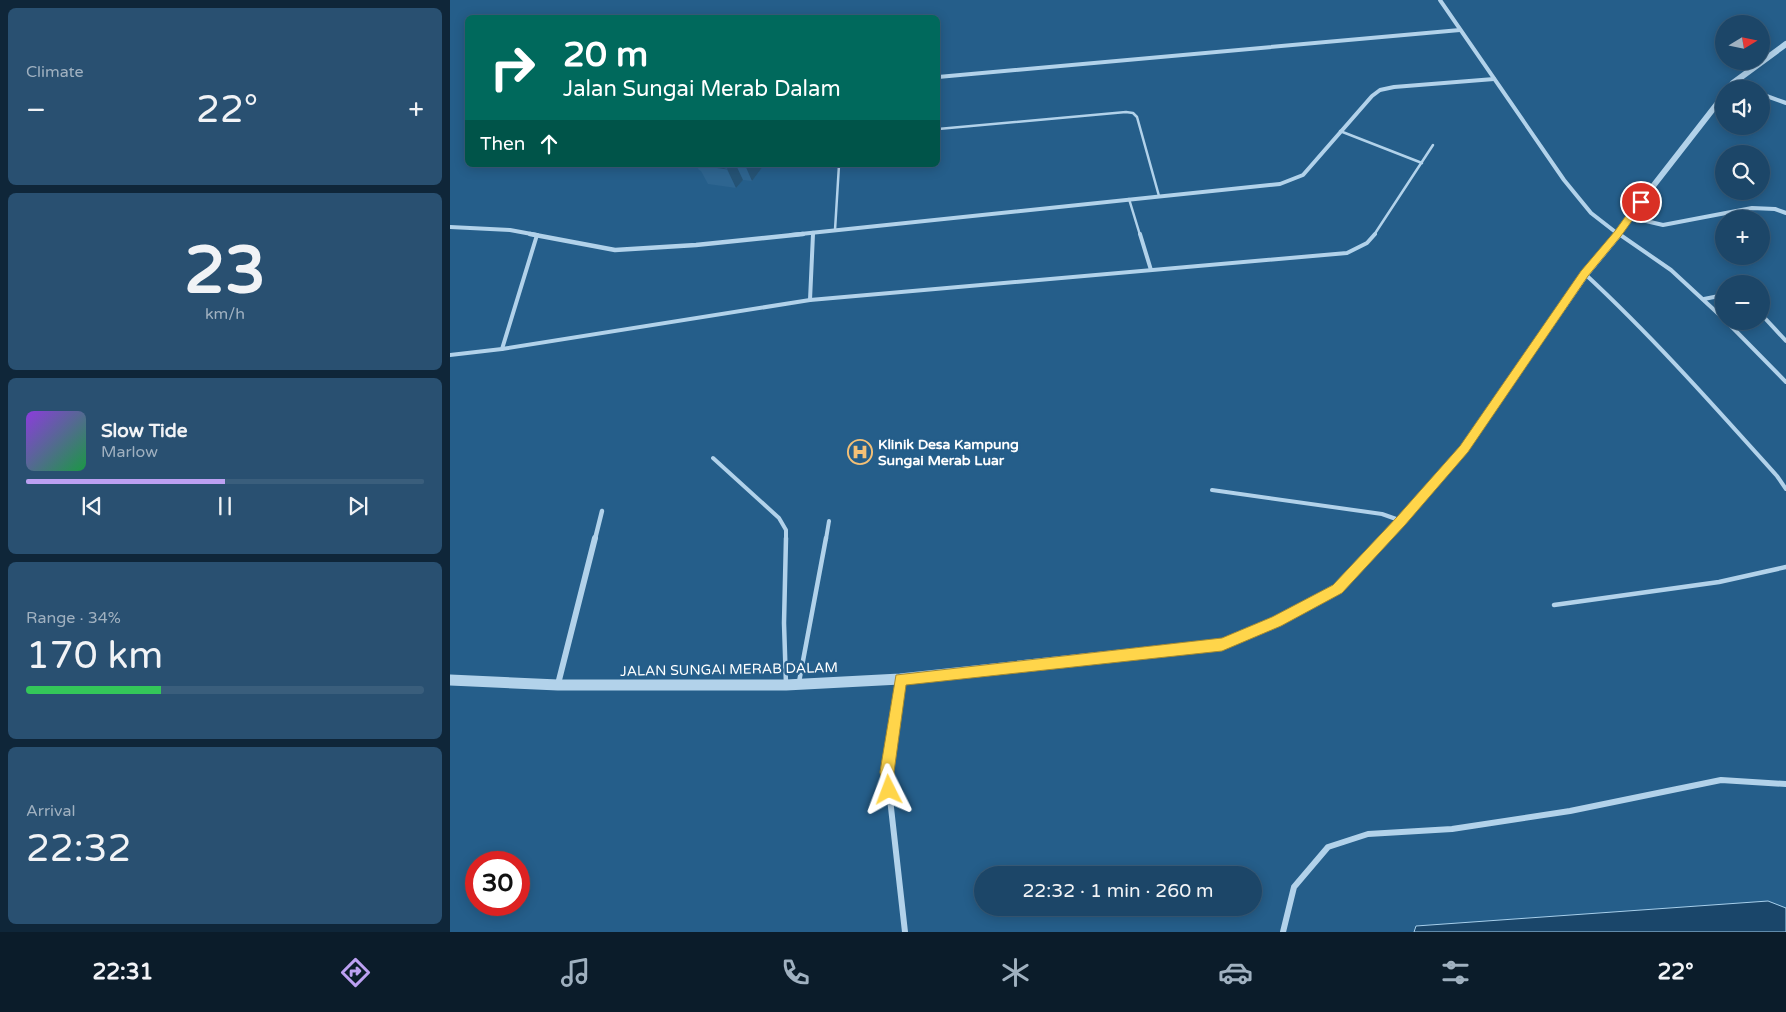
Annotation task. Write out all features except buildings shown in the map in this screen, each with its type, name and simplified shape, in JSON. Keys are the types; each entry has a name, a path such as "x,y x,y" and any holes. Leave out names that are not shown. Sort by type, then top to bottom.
{"street":[{"path":"1440,0 1564,180 1592,213 1618,234"},
{"path":"940,77 1460,30"},
{"path":"1739,80 1786,44"},
{"path":"450,227 510,230 615,250 696,245 1280,184 1302,176 1340,131 1372,96 1380,90 1394,87 1494,79"},
{"path":"1770,97 1786,103"},
{"name":"JALAN SUNGAI MERAB DALAM","path":"450,680 558,685 799,684 900,680 1222,644 1276,621 1337,589 1401,521 1464,449 1585,274 1618,234 1629,217 1715,107"},
{"path":"1629,217 1663,225 1752,208 1775,210 1786,214"},
{"path":"558,685 602,511"},
{"path":"900,680 887,772 905,932"},
{"path":"1283,932 1294,888 1328,847 1368,834 1452,829 1570,811 1721,780 1786,784"}],"lane":[{"path":"940,129 1126,112 1133,113 1137,117 1159,196"},
{"path":"1340,131 1422,162"},
{"path":"450,355 502,349 810,300 1347,253 1366,243 1377,231 1433,144"},
{"path":"835,230 839,167"},
{"path":"1129,199 1151,270"},
{"path":"810,300 813,232"},
{"path":"1618,234 1671,270 1715,310"},
{"path":"502,349 537,235"},
{"path":"1585,274 1607,294 1682,372 1777,476 1786,489"},
{"path":"1704,299 1715,297"},
{"path":"1770,324 1786,341"},
{"path":"1735,330 1786,382"},
{"path":"713,458 779,518 786,530 784,623 786,684"},
{"path":"1212,490 1382,514 1401,521"},
{"path":"799,684 829,521"},
{"path":"1554,605 1719,582 1786,567"}],"water":[{"path":"1768,901 1786,908 1786,932 1414,932 1416,926"}],"place":[{"name":"Klinik Desa Kampung Sungai Merab Luar","path":"860,452"}],"route":[{"path":"889,790 887,772 900,680 1222,644 1276,621 1337,589 1401,521 1464,449 1585,274 1641,202"}]}
